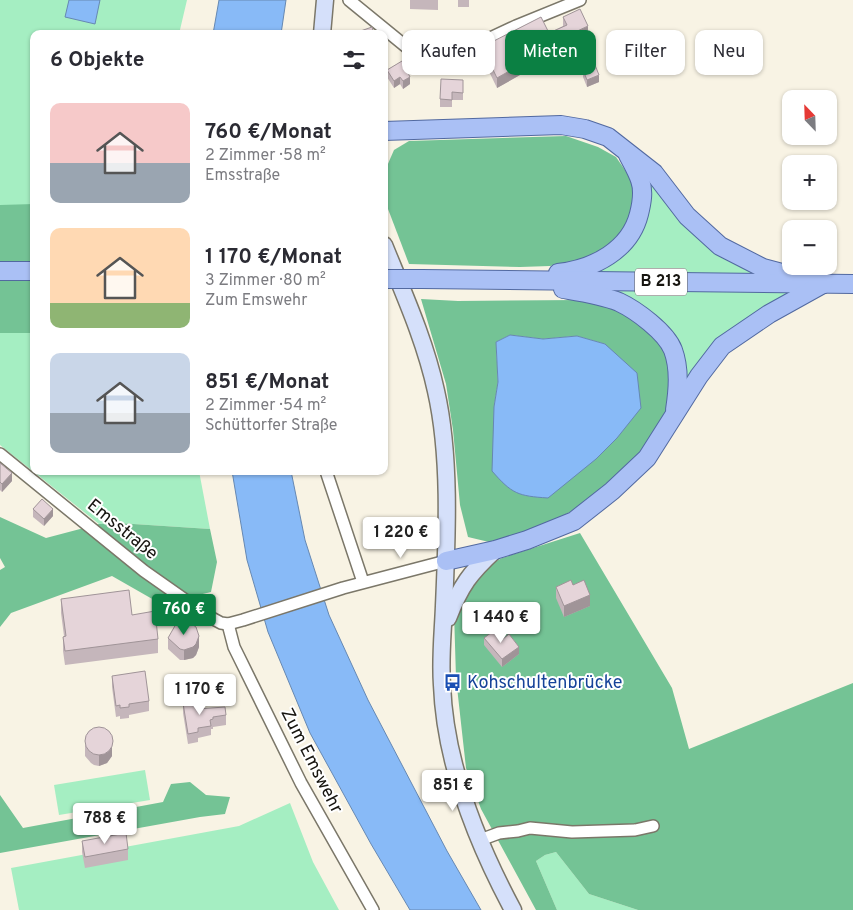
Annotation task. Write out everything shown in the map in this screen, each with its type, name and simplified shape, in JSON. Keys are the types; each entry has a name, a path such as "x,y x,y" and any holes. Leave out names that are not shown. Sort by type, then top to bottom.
{"main road":[{"path":"322,30 325,0"},
{"path":"388,135 561,125 585,129 608,137 654,173 687,216 720,246 763,268 823,284"},
{"path":"498,280 576,271 608,257 626,241 637,222 643,200 640,180 627,153"},
{"path":"388,255 419,332 436,391 446,479 446,561 442,634 442,685 446,731 457,779 480,840 498,882 513,910"},
{"path":"0,271 30,272"},
{"name":"B 213","path":"388,279 853,284"},
{"path":"498,280 580,292 620,303 655,326 672,349 679,382 674,418"},
{"path":"446,561 495,550 574,521 612,491 647,458 699,376 722,346 769,314 823,284"},
{"path":"442,634 463,584 473,570 495,550"}],"street":[{"path":"349,0 386,30"},
{"path":"388,32 409,49 423,56 438,58 454,55 516,26 580,0"},
{"name":"Emsstraße","path":"0,454 144,571 208,616 221,623 228,624"},
{"path":"327,475 363,582"},
{"path":"228,624 363,582 446,561"},
{"name":"Zum Emswehr","path":"228,624 234,647 301,783 373,910"},
{"path":"480,840 499,833 518,832 530,828 572,832 635,830 653,826"}],"green space":[{"path":"0,0 187,0 180,30 30,30 30,205 0,206"},
{"path":"566,136 598,147 616,157 634,183 634,210 625,229 609,246 581,260 550,266 520,267 409,264 388,209 388,164 394,150 409,141"},
{"path":"644,172 678,216 772,276 582,275 613,261 632,247 650,205 649,189"},
{"path":"30,204 30,333 0,333 0,205"},
{"path":"499,280 822,284 721,346 674,417 580,291"},
{"path":"421,299 458,301 581,300 614,307 649,328 666,350 673,377 668,412 644,449 608,486 572,511 529,533 489,542 468,537 460,505 453,430 446,384","holes":["510,335 543,339 577,336 605,344 494,407 498,382 496,342"]},
{"path":"0,333 30,333 30,469 0,445"},
{"path":"38,475 200,475 210,529 118,523 99,524"},
{"path":"0,517 46,538 99,524 118,523 210,529 217,562 211,592 161,604 112,576 11,613 0,627 0,570 5,567 0,558"},
{"path":"580,533 672,688 689,749 853,683 853,910 638,910 589,894 556,852 545,855 536,861 557,910 536,910 481,809 466,768 456,678 454,612 460,600 489,565 502,558"},
{"path":"145,770 150,800 59,815 54,785"},
{"path":"190,782 206,795 230,797 225,814 0,853 0,795 23,828 163,802 171,784"},
{"path":"290,803 313,862 339,910 19,910 11,868 239,826"},
{"path":"556,852 589,894 638,910 557,910 536,861 545,855"}],"water":[{"path":"69,0 100,0 95,24 65,17"},
{"path":"219,0 286,0 282,30 214,30"},
{"path":"510,335 543,339 577,336 605,344 637,373 641,408 617,438 596,459 548,498 522,495 505,485 492,471 494,407 498,382 496,342"},
{"path":"233,475 292,475 305,540 329,615 368,700 447,851 481,910 410,910 310,733 268,632 247,560"}],"building":[{"path":"580,9 588,26 580,30 556,30 567,25 563,17"},
{"path":"541,17 548,30 515,30"},
{"path":"505,35 505,73 497,78 495,74 495,40"},
{"path":"402,61 402,75 409,75 410,77 403,81 400,77 394,81 388,69"},
{"path":"596,68 599,75 587,80 585,75 596,75"},
{"path":"441,79 463,80 463,93 452,92 452,100 440,99"},
{"path":"0,463 12,473 2,484 0,482"},
{"path":"42,499 53,509 44,519 33,509"},
{"path":"571,580 573,585 584,580 590,595 564,606 556,587"},
{"path":"129,590 132,615 155,611 158,639 65,651 63,637 66,636 61,599"},
{"path":"185,621 196,627 199,636 193,647 184,650 180,649 168,638 176,624"},
{"path":"496,629 503,639 509,634 519,647 502,659 484,638"},
{"path":"145,671 149,701 129,704 129,707 120,708 120,705 116,706 112,676"},
{"path":"196,701 197,709 225,707 226,715 213,717 210,720 211,726 198,728 198,732 188,734 183,703"},
{"path":"99,727 109,731 113,741 109,751 99,755 89,751 85,741 89,731"},
{"path":"126,833 128,849 85,857 82,841"}],"place":[{"name":"Kohschultenbrücke","path":"453,683"}]}
